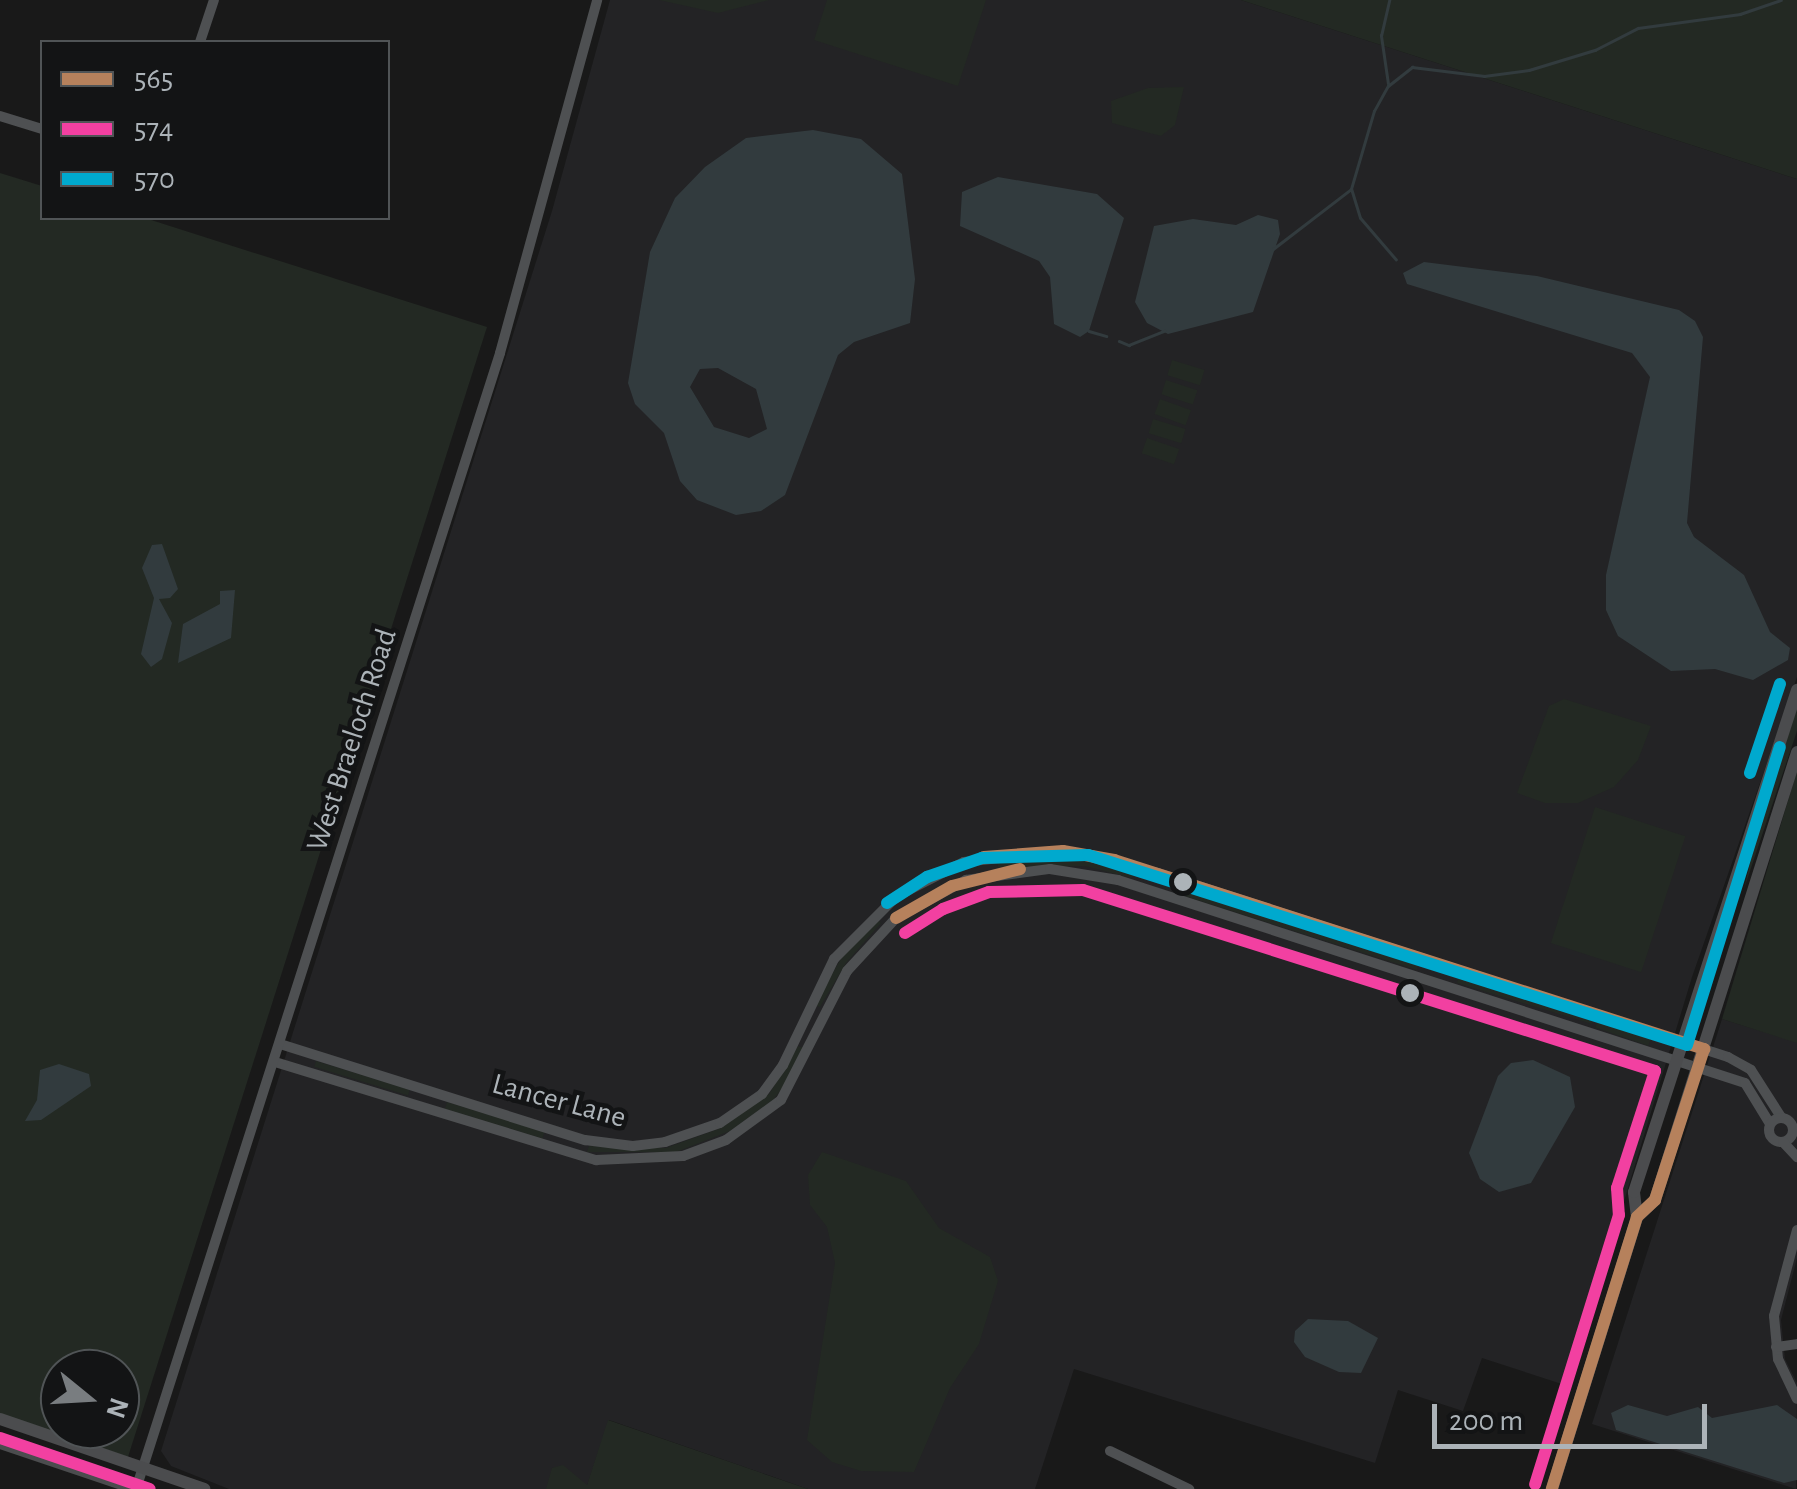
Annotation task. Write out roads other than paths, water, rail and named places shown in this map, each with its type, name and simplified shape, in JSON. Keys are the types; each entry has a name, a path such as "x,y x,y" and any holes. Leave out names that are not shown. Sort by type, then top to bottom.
{"main road":[{"path":"1553,1489 1637,1217 1634,1192 1797,690"},
{"path":"1637,1217 1655,1200 1797,752"},
{"path":"0,1419 204,1489"},
{"path":"0,1443 137,1489"}],"street":[{"path":"201,40 214,0"},
{"name":"West Braeloch Road","path":"137,1489 500,354 597,0"},
{"path":"0,116 40,128"},
{"name":"Lancer Lane","path":"280,1044 585,1140 632,1146 665,1142 720,1123 762,1094 783,1065 826,972 884,905 964,862 1040,851 1114,860 1704,1049 1751,1070 1776,1120 1772,1138 1791,1138"},
{"name":"Lancer Lane","path":"275,1062 596,1160 683,1156 726,1140 781,1100 848,970 896,918 966,880 1034,869 1118,880 1746,1083 1791,1138 1797,1157"},
{"path":"1797,1230 1775,1304 1776,1348 1797,1399"},
{"path":"1776,1348 1797,1344"},
{"path":"1110,1450 1189,1489"}],"waterway":[{"path":"1388,84 1381,36 1389,0"},
{"path":"1396,260 1360,218 1351,189 1374,111 1388,86 1412,67 1484,76 1529,70 1595,50 1638,28 1740,14 1781,0"},
{"path":"1273,249 1350,190"},
{"path":"1089,331 1106,336"},
{"path":"1119,341 1129,345 1164,331"}]}
